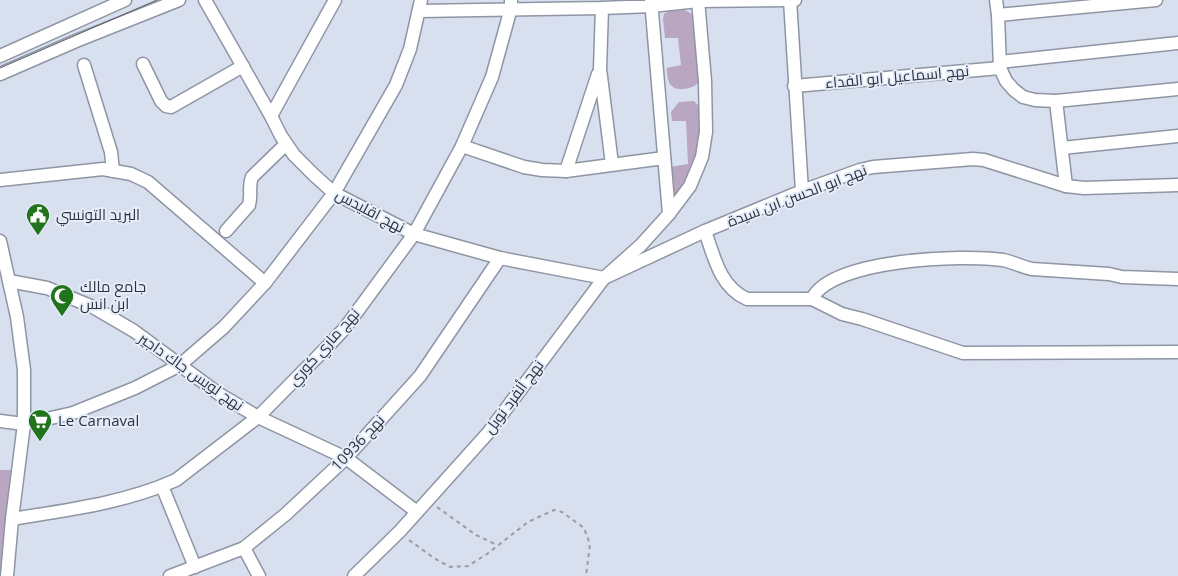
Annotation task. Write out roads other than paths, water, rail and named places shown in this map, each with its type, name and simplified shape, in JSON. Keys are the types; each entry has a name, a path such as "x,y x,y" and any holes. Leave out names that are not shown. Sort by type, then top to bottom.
{"street":[{"path":"0,56 125,0"},
{"path":"0,74 179,0"},
{"name":"نهج اقليدس","path":"205,0 286,144 294,155 334,193 414,234 500,258 604,278"},
{"path":"271,116 335,0"},
{"path":"790,0 802,191"},
{"path":"0,421 24,424 73,413 135,388 180,365 224,327 265,283 334,193 396,85 410,49 420,5 511,4 602,8 698,1 795,0"},
{"path":"996,0 1000,65 1006,81 1023,96 1035,100 1056,101 1178,89"},
{"path":"998,15 1156,0"},
{"name":"نهج ألفرد نوبل","path":"354,576 400,531 488,433 604,278 642,245 690,186 702,157 706,132 705,81 698,1"},
{"path":"651,3 669,214"},
{"name":"نهج ماري كوري","path":"12,519 90,507 162,486 176,480 258,417 345,328 414,234 462,146 492,77 511,4"},
{"path":"602,8 600,69 612,164"},
{"name":"نهج اسماعيل ابو الفداء","path":"794,86 1000,65 1178,43"},
{"path":"143,64 161,101 166,106 171,107 243,66"},
{"path":"84,65 112,152 113,171"},
{"path":"566,171 600,69"},
{"path":"1056,101 1066,186"},
{"path":"1062,148 1178,136"},
{"path":"226,231 250,205 249,184 252,177 286,144"},
{"path":"462,146 524,167 542,170 566,171 664,158"},
{"name":"نهج ابو الحسن ابن سيدة","path":"604,278 802,191 873,167 973,159 984,160 1066,186 1084,188 1178,185"},
{"path":"0,180 103,169 131,174 148,182 265,283"},
{"path":"705,232 720,272 726,282 738,295 747,299 812,298 842,314 963,353 1178,352"},
{"path":"0,241 17,317 24,370 24,424 7,576"},
{"name":"نهج 10936","path":"170,576 244,548 286,514 346,458 420,376 500,258"},
{"path":"812,298 821,287 842,276 880,265 906,261 974,258 1004,260 1032,269 1109,274 1122,277 1178,279"},
{"name":"نهج لويس جاك داجير","path":"9,281 47,288 93,307 134,331 219,394 258,417 346,458 417,512"},
{"path":"162,486 195,566"},
{"path":"244,548 259,576"}],"tram line":[{"path":"0,68 157,0"}],"place":[{"name":"البريد التونسي","path":"38,236"},
{"name":"جامع مالك ابن انس","path":"62,317"},
{"name":"Le Carnaval","path":"40,442"}]}
